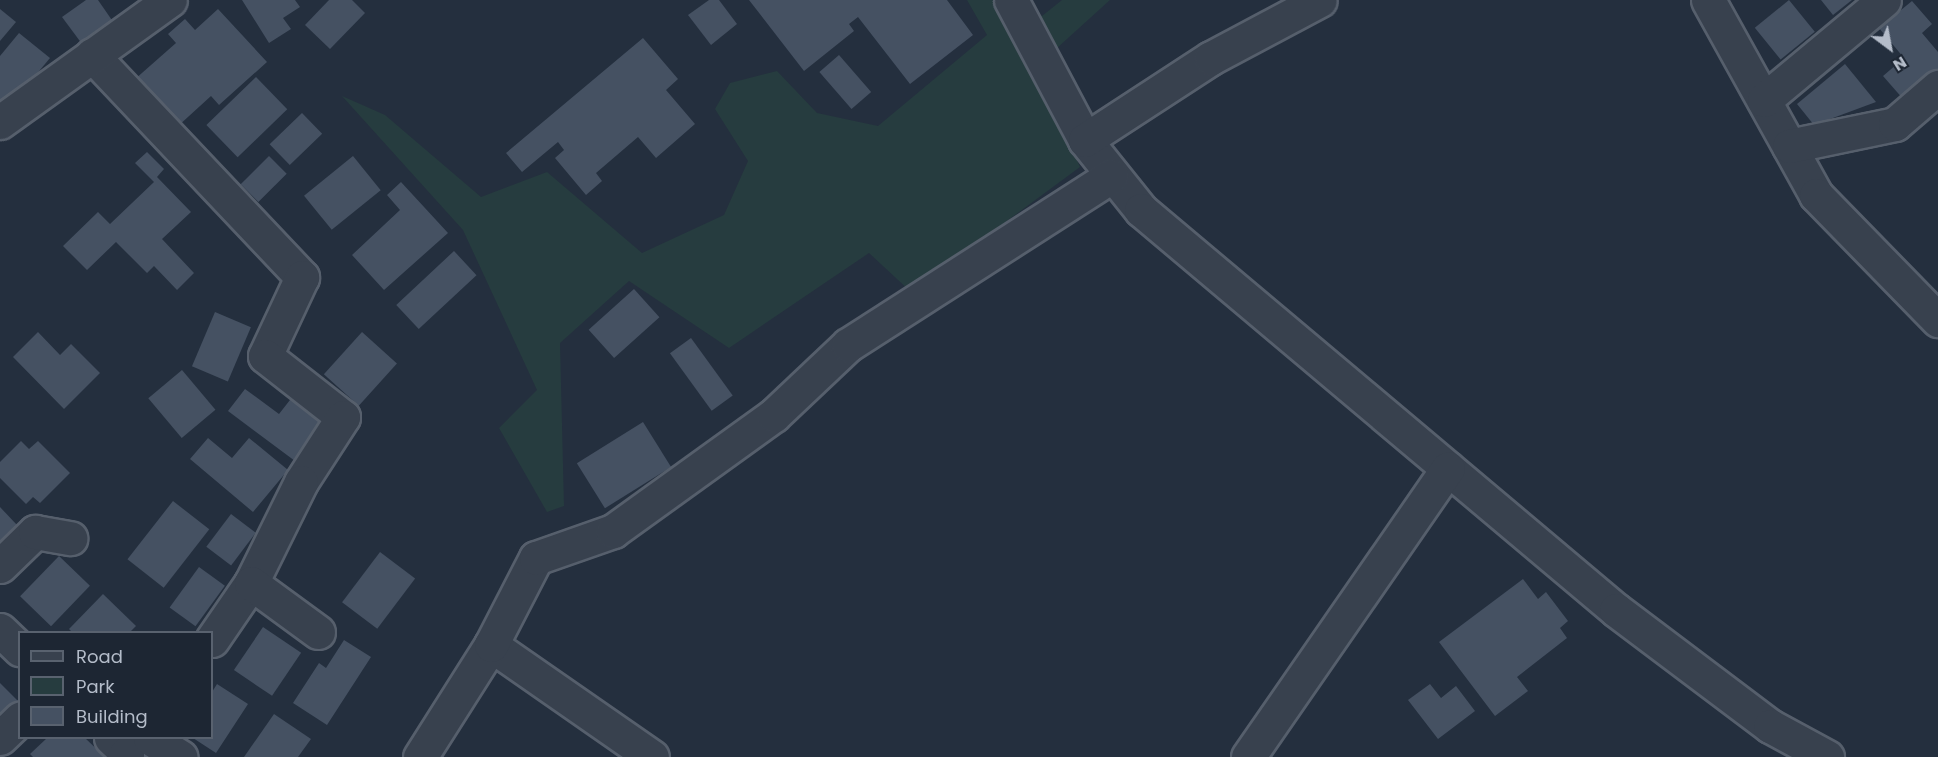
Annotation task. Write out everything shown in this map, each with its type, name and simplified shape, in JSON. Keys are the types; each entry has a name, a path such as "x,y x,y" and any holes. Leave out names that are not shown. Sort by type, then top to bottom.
{"street":[{"path":"0,122 170,0"},
{"path":"1011,0 1085,140 1111,176 1196,261 1727,695 1827,757"},
{"path":"1085,140 1210,58 1320,0"},
{"path":"1708,0 1789,146 1831,213 1938,320"},
{"path":"1764,99 1884,0"},
{"path":"92,55 302,277 265,356 343,417 301,482 251,583 213,639"},
{"path":"1789,146 1895,123 1938,87"},
{"path":"420,757 491,645 536,558 613,531 774,415 848,345 1111,176"},
{"path":"1248,757 1448,468"},
{"path":"0,566 35,532 70,538"},
{"path":"251,583 318,632"},
{"path":"0,630 18,647"},
{"path":"491,645 652,757"},
{"path":"0,738 18,721"},
{"path":"131,744 180,757"}],"green space":[{"path":"967,0 1020,0 1042,16 1062,0 1110,0 1035,68 1080,167 911,292 869,253 729,348 629,281 560,343 564,506 547,512 499,428 537,390 463,230 342,96 385,115 481,197 547,172 642,253 724,215 748,161 715,109 730,83 777,71 817,113 878,126 987,35"}],"building":[{"path":"86,0 98,0 116,26 85,48 62,17"},
{"path":"242,0 295,0 300,7 283,18 291,29 269,43"},
{"path":"329,0 352,0 365,13 330,49 305,25"},
{"path":"709,0 719,0 737,24 711,45 688,15"},
{"path":"749,0 947,0 973,35 910,84 858,17 849,24 854,31 804,71"},
{"path":"1789,0 1815,32 1781,60 1755,28"},
{"path":"1821,0 1852,0 1833,15"},
{"path":"1912,1 1932,24 1922,33 1938,52 1938,70 1904,100 1883,76 1904,58 1879,28"},
{"path":"0,9 16,22 0,41"},
{"path":"218,9 267,62 219,105 211,96 177,127 134,80 176,43 168,34 185,19 195,30"},
{"path":"19,33 50,58 0,118 0,56"},
{"path":"643,38 678,79 666,90 695,124 656,158 638,137 596,173 602,181 586,195 555,158 564,150 558,142 522,172 506,153"},
{"path":"839,55 871,92 852,109 819,72"},
{"path":"1845,64 1876,102 1814,125 1797,104"},
{"path":"256,77 287,109 238,157 206,125"},
{"path":"302,113 322,134 290,165 270,144"},
{"path":"147,152 164,169 157,177 191,212 162,239 194,273 177,290 154,266 147,273 116,242 87,270 63,246 98,212 110,224 154,182 135,163"},
{"path":"269,156 287,174 258,202 241,184"},
{"path":"353,156 381,190 332,230 304,196"},
{"path":"401,182 448,233 384,290 352,255 400,210 387,195"},
{"path":"454,251 477,275 419,329 396,305"},
{"path":"634,289 659,317 614,358 589,330"},
{"path":"215,312 251,327 228,382 192,366"},
{"path":"38,332 60,355 71,344 100,373 64,409 13,357"},
{"path":"362,332 397,363 359,406 324,374"},
{"path":"691,338 733,395 712,411 670,353"},
{"path":"182,370 215,410 182,438 148,398"},
{"path":"245,389 279,414 297,391 329,417 295,461 228,411"},
{"path":"643,422 671,467 605,508 577,463"},
{"path":"208,438 232,458 249,438 288,470 253,512 190,459"},
{"path":"21,441 29,449 38,441 70,473 40,503 33,497 26,504 0,478 0,462"},
{"path":"173,501 209,529 164,588 127,559"},
{"path":"0,507 17,525 0,542"},
{"path":"231,514 256,533 231,565 206,547"},
{"path":"380,552 415,578 377,629 342,602"},
{"path":"59,556 90,586 51,626 20,596"},
{"path":"199,567 225,586 195,626 170,607"},
{"path":"1523,579 1538,599 1546,592 1568,621 1560,628 1567,638 1517,677 1528,691 1495,716 1439,642"},
{"path":"103,594 136,626 131,631 71,631 69,629"},
{"path":"263,627 301,653 272,696 234,670"},
{"path":"344,640 371,657 327,725 293,703 319,663 326,668"},
{"path":"0,683 18,701 0,718"},
{"path":"217,684 248,704 216,753 195,739 213,739 213,690"},
{"path":"1430,684 1441,698 1456,686 1475,711 1438,739 1408,700"},
{"path":"274,714 311,739 298,757 244,757"},
{"path":"46,739 86,739 105,757 33,757 30,754"}]}
